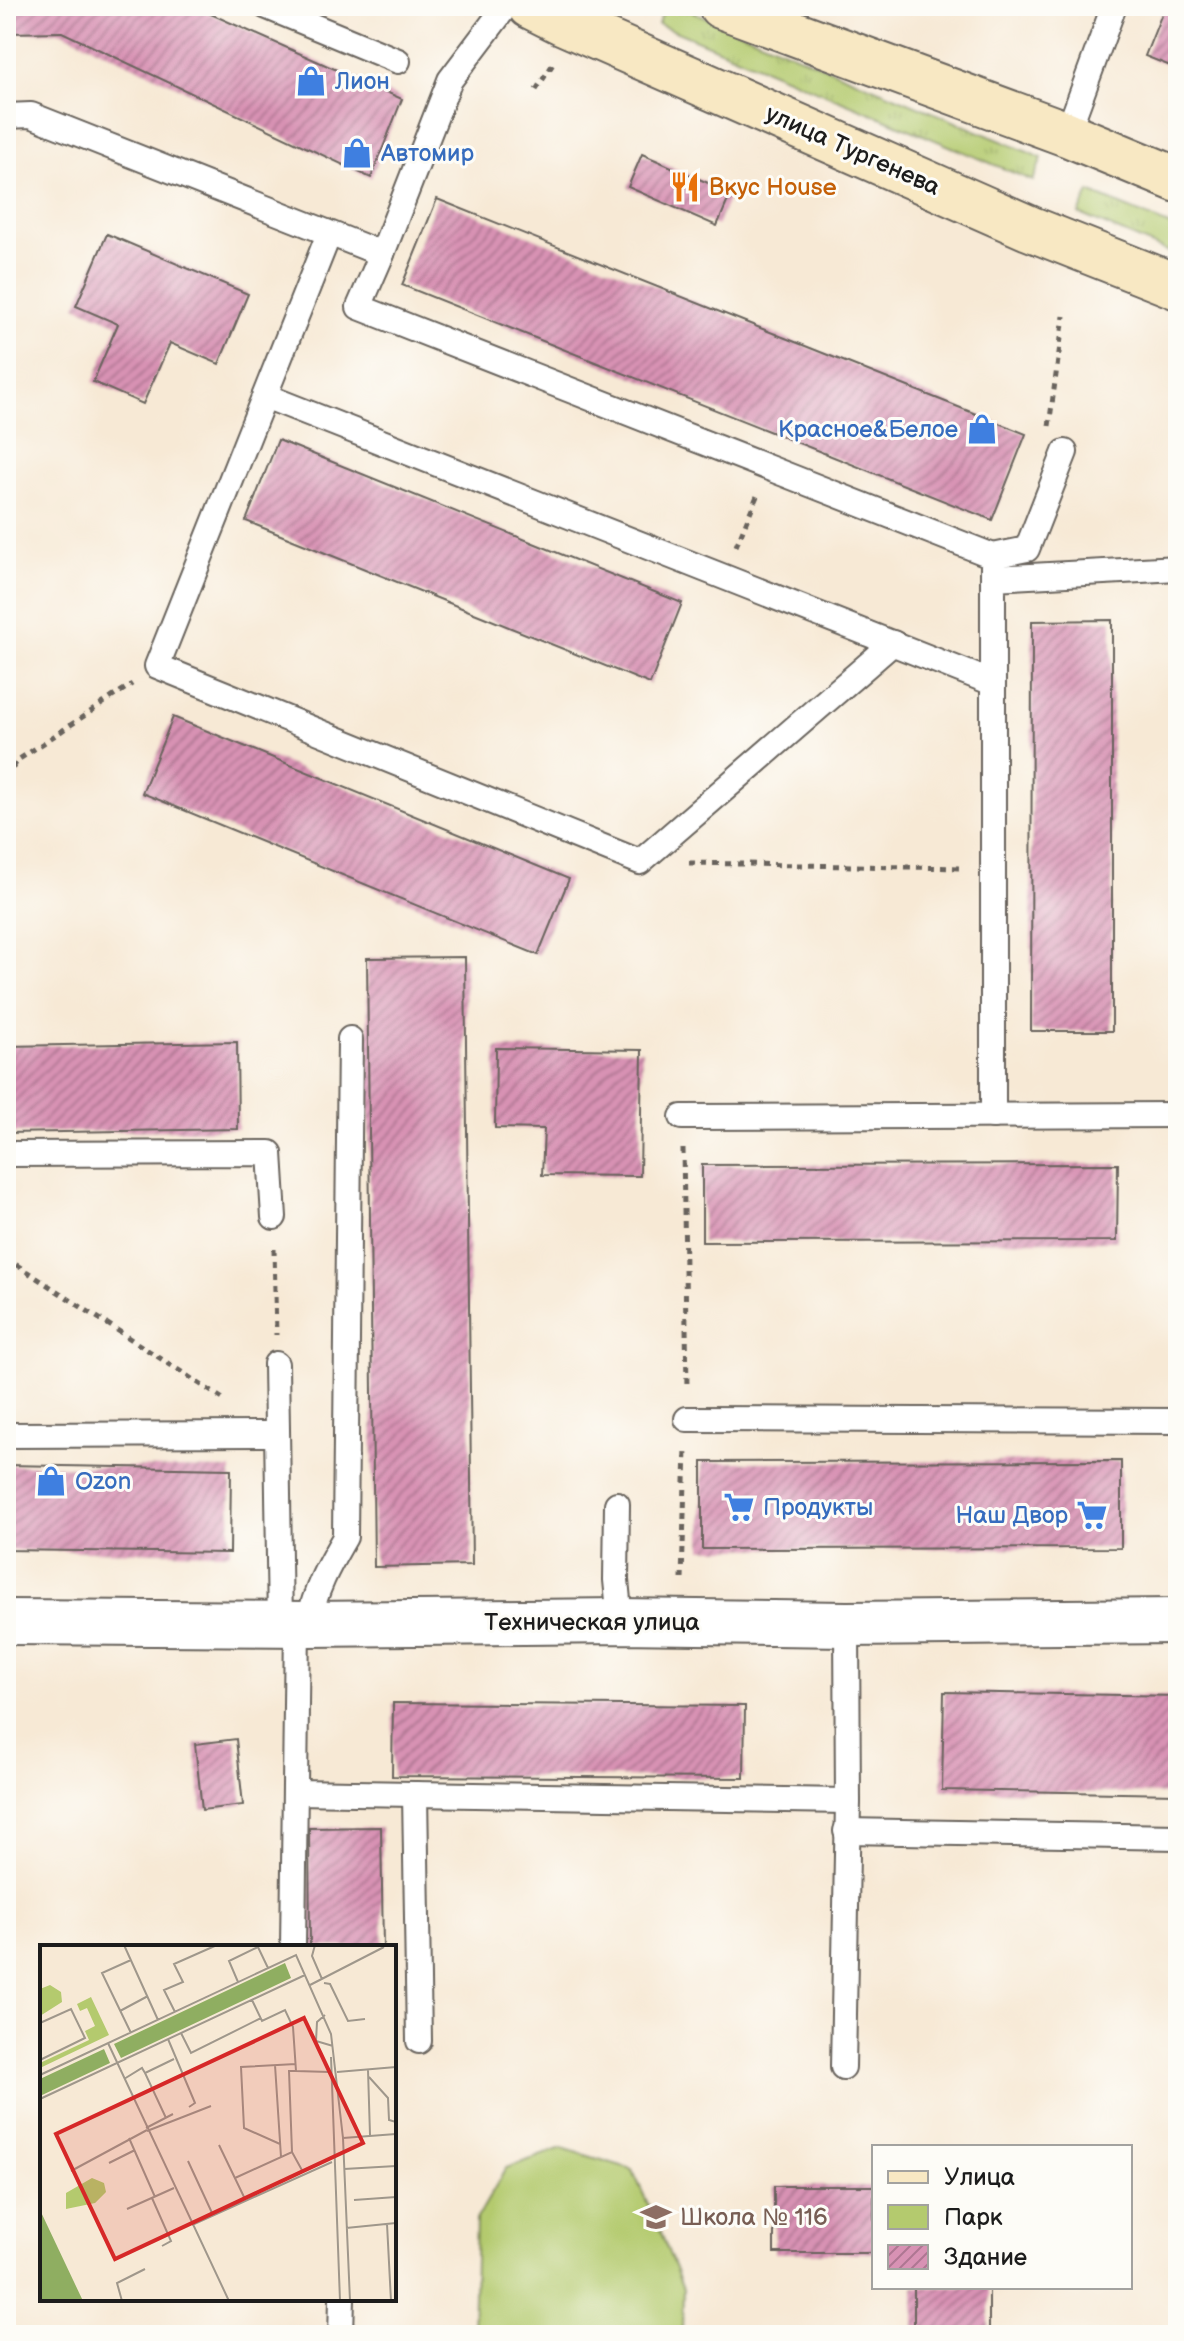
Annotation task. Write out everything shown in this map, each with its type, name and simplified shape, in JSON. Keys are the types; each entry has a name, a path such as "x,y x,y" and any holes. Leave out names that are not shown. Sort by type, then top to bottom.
{"main road":[{"name":"улица Тургенева","path":"530,6 1029,228 1178,287"},
{"path":"721,6 1067,134 1178,180"}],"street":[{"name":"Техническая улица","path":"6,1622 295,1624 620,1621 847,1624 1178,1621"}],"lane":[{"path":"265,6 398,61"},
{"path":"506,6 450,80 359,307 768,469 993,567 1178,568"},
{"path":"1067,134 1114,6"},
{"path":"6,116 31,115 382,254"},
{"path":"329,234 157,666 640,862 893,643"},
{"path":"265,396 993,683"},
{"path":"993,567 1027,549 1065,452"},
{"path":"993,567 993,1116"},
{"path":"295,1624 345,1537 350,1039"},
{"path":"682,1117 1178,1115"},
{"path":"6,1154 270,1153 274,1217"},
{"path":"276,1364 277,1434 295,1624 293,1945"},
{"path":"687,1419 1178,1421"},
{"path":"6,1435 277,1434"},
{"path":"617,1504 616,1580 620,1621"},
{"path":"843,2067 848,1801 847,1624"},
{"path":"295,1792 848,1801"},
{"path":"415,1794 419,2041"},
{"path":"846,1831 1178,1837"},
{"path":"341,2335 342,2301"}],"path":[{"path":"1064,316 1046,442 1065,452"},
{"path":"723,577 768,469"},
{"path":"6,778 18,760 157,666"},
{"path":"640,862 994,869"},
{"path":"682,1117 687,1419 682,1580"},
{"path":"274,1217 276,1364"},
{"path":"6,1258 277,1434"}],"green space":[{"path":"666,6 679,6 1042,158 1033,181 658,24"},
{"path":"1089,192 1178,229 1178,256 1079,214"},
{"path":"562,2148 632,2169 683,2289 682,2335 473,2335 476,2220 506,2168"}],"building":[{"path":"6,6 193,6 402,99 371,178 62,32 6,33"},
{"path":"1017,6 1037,6 1035,13"},
{"path":"1165,6 1178,6 1178,69 1145,56"},
{"path":"642,154 731,193 717,226 628,187"},
{"path":"437,199 1026,434 992,520 402,285"},
{"path":"107,234 248,294 219,364 170,343 143,404 93,382 118,324 76,306"},
{"path":"278,440 682,603 650,684 246,521"},
{"path":"1112,620 1112,1031 1031,1031 1032,621"},
{"path":"173,717 569,879 538,955 142,793"},
{"path":"465,957 472,1565 374,1567 367,958"},
{"path":"237,1042 238,1129 6,1133 6,1046"},
{"path":"496,1048 642,1050 640,1176 542,1175 544,1129 495,1128"},
{"path":"1118,1164 1117,1241 702,1242 702,1165"},
{"path":"1121,1461 1121,1548 702,1549 702,1462"},
{"path":"6,1465 231,1469 230,1553 6,1550"},
{"path":"944,1692 1178,1696 1178,1794 942,1790"},
{"path":"393,1703 745,1706 744,1778 392,1776"},
{"path":"236,1739 243,1805 202,1810 195,1744"},
{"path":"381,1827 383,1945 310,1945 309,1828"},
{"path":"774,2186 872,2186 872,2253 774,2253"},
{"path":"914,2289 989,2289 989,2335 914,2335"}],"place":[{"name":"Лион","path":"311,81"},
{"name":"Автомир","path":"357,153"},
{"name":"Вкус House","path":"685,187"},
{"name":"Красное&Белое","path":"982,429"},
{"name":"Ozon","path":"51,1481"},
{"name":"Продукты","path":"739,1507"},
{"name":"Наш Двор","path":"1092,1515"},
{"name":"Школа № 116","path":"656,2217"}]}
